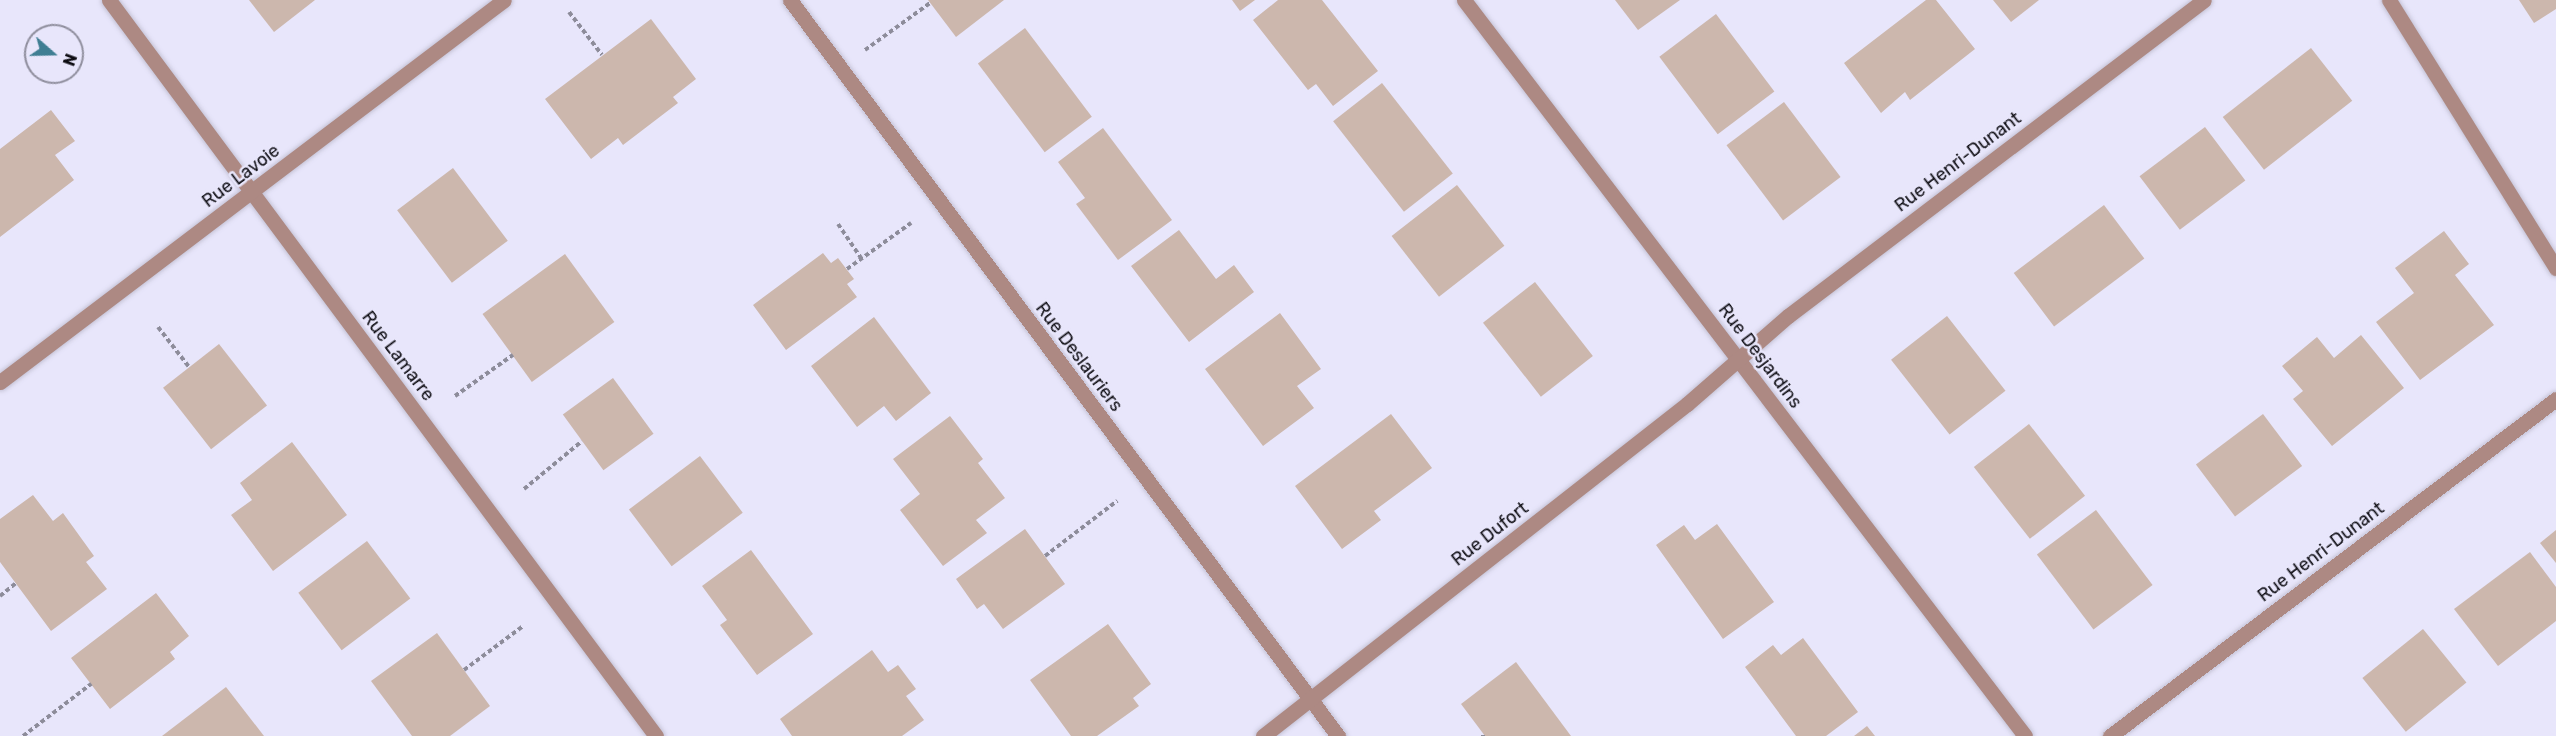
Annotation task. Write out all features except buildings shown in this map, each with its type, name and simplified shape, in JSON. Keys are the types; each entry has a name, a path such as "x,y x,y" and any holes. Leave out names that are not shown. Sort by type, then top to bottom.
{"street":[{"name":"Rue Lamarre","path":"109,0 656,736"},
{"name":"Rue Lavoie","path":"0,382 504,0"},
{"name":"Rue Deslauriers","path":"790,0 1338,736"},
{"name":"Rue Desjardins","path":"1464,0 2025,736"},
{"name":"Rue Henri-Dunant","path":"1739,360 1788,316 2204,0"},
{"path":"2389,0 2556,268"},
{"name":"Rue Dufort","path":"1263,736 1687,404 1739,360"},
{"name":"Rue Henri-Dunant","path":"2110,736 2556,399"}],"path":[{"path":"841,68 930,3"},
{"path":"569,12 602,56"},
{"path":"847,269 911,223"},
{"path":"838,224 861,258"},
{"path":"158,327 189,367"},
{"path":"455,396 513,356"},
{"path":"524,489 582,441"},
{"path":"1044,556 1118,501"},
{"path":"0,596 16,584"},
{"path":"464,670 523,626"},
{"path":"23,736 91,684"}]}
